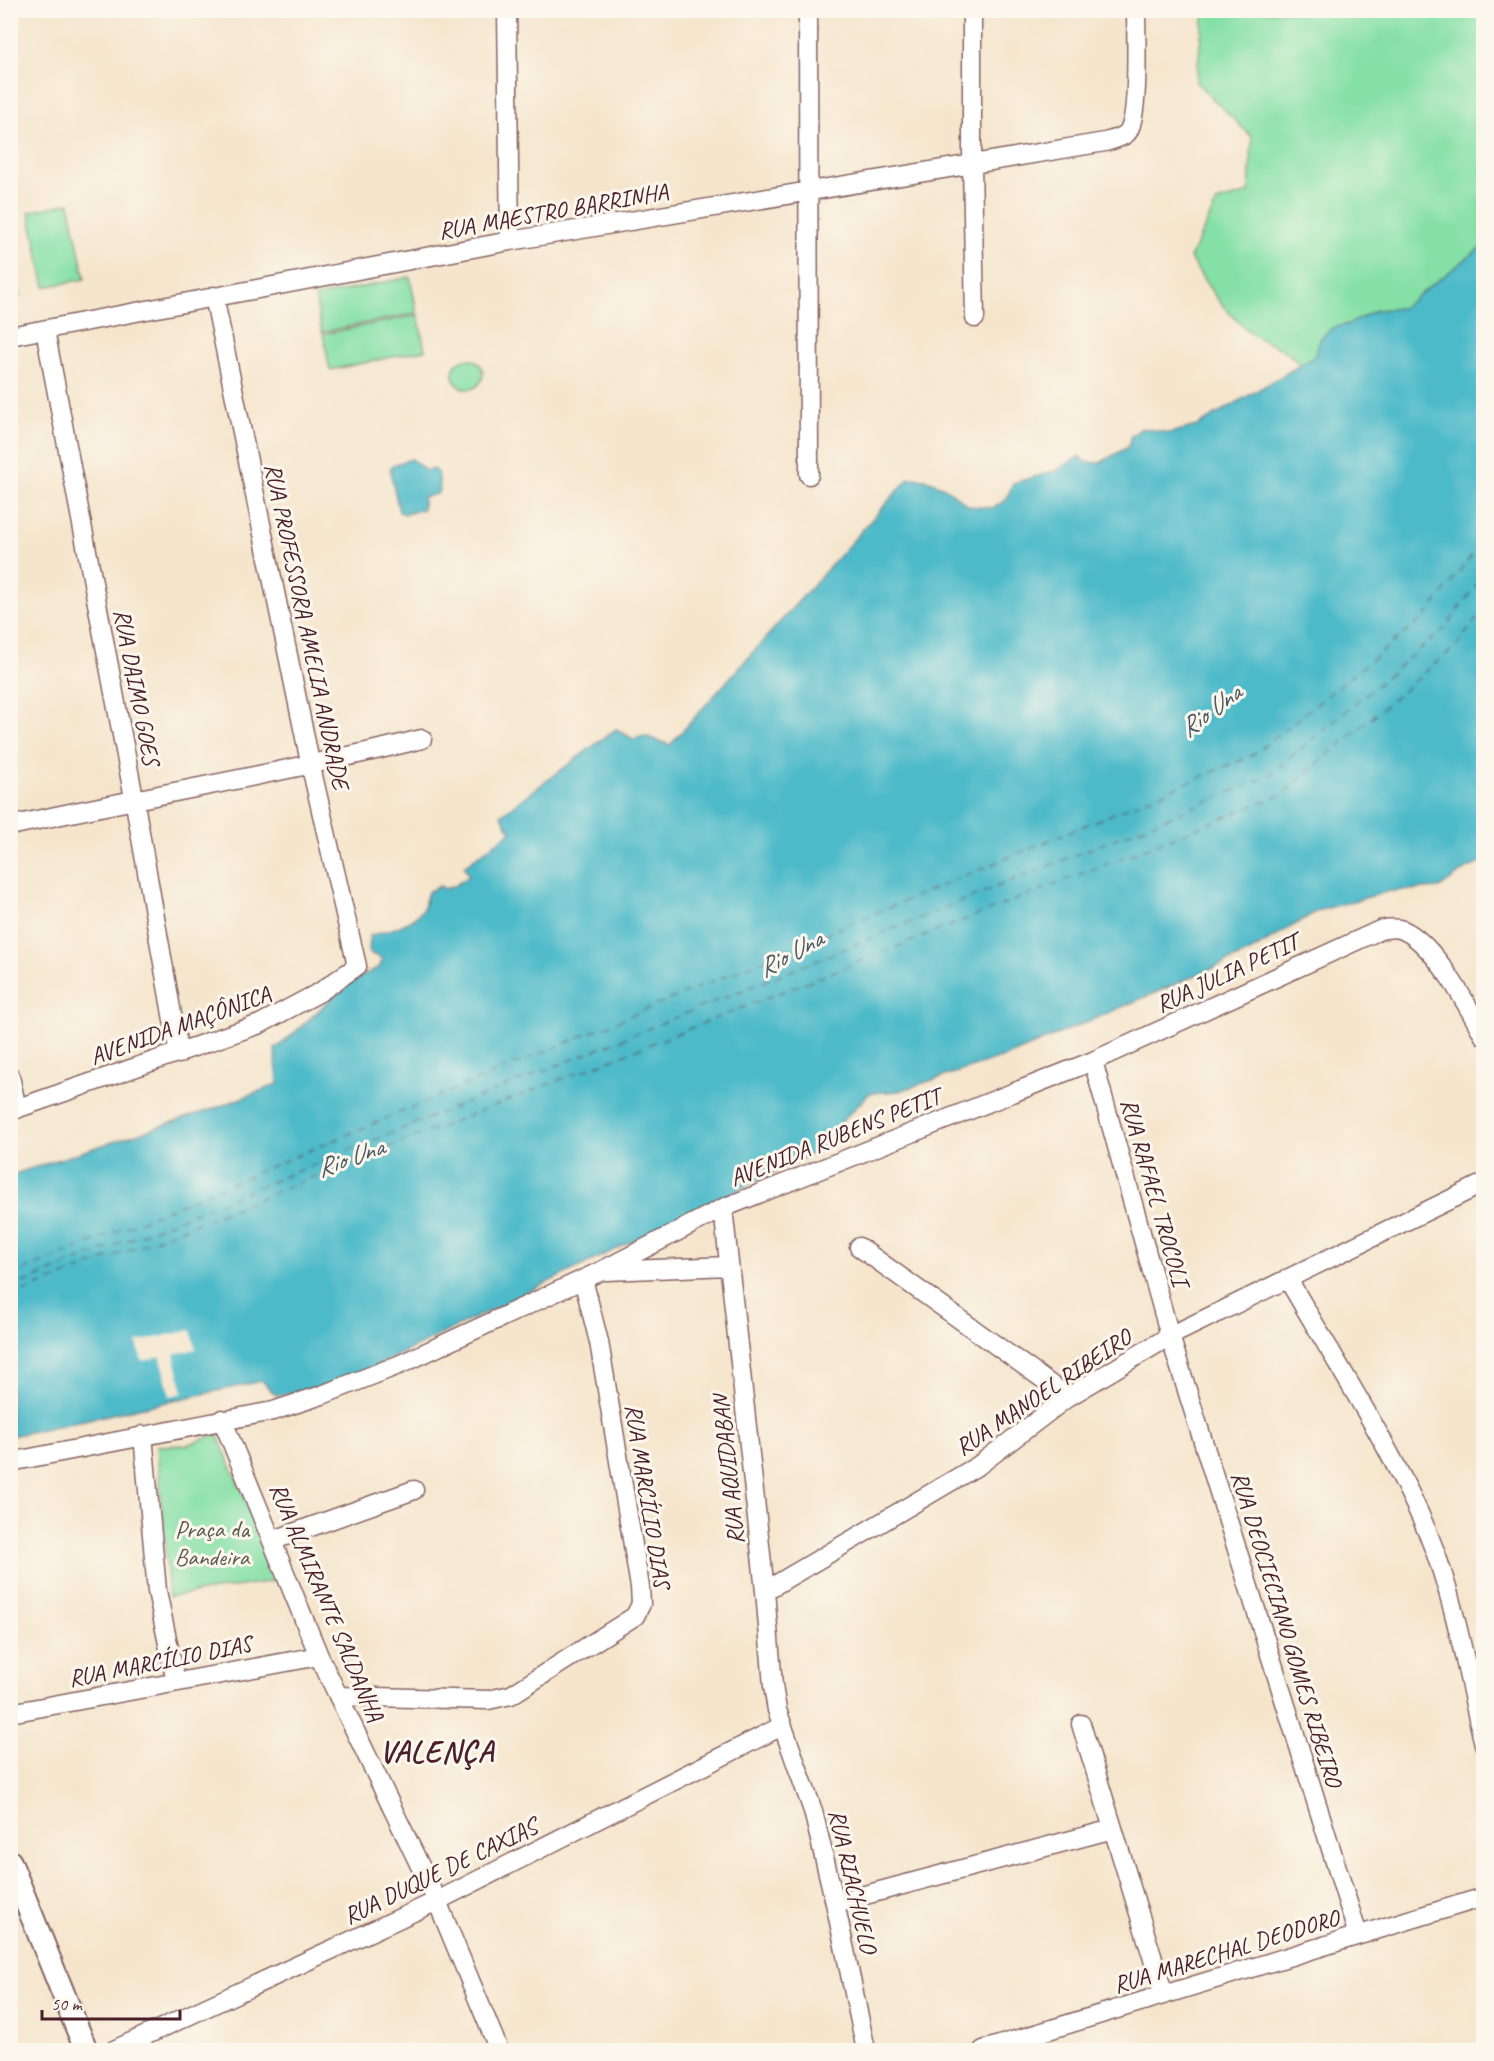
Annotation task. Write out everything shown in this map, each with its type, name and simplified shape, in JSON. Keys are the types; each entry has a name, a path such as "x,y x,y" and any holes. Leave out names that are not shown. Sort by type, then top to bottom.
{"main road":[{"path":"10,1862 86,2050"}],"street":[{"path":"507,10 510,241"},
{"path":"808,10 809,475"},
{"path":"972,10 975,318"},
{"name":"RUA MAESTRO BARRINHA","path":"10,336 510,241 1105,142 1121,137 1131,125 1135,100 1136,10"},
{"name":"RUA PROFESSORA AMELIA ANDRADE","path":"214,296 311,766 357,966"},
{"name":"RUA DAIMO GOES","path":"45,330 134,798 179,1054"},
{"path":"10,825 134,798 311,766 423,739"},
{"name":"RUA JULIA PETIT","path":"1093,1061 1380,930 1400,929 1415,938 1476,1005"},
{"name":"AVENIDA MAÇÔNICA","path":"14,1110 260,1024 298,1005 357,966"},
{"path":"1476,1005 1484,1036"},
{"name":"AVENIDA RUBENS PETIT","path":"222,1419 273,1411 322,1395 401,1364 601,1271 723,1208 1093,1061"},
{"name":"RUA RAFAEL TROCOLI","path":"1093,1061 1170,1336"},
{"path":"10,1076 14,1110"},
{"name":"RUA MANOEL RIBEIRO","path":"765,1591 979,1465 1068,1397 1170,1336 1484,1183"},
{"name":"RUA AQUIDABAN","path":"723,1208 765,1591 773,1686 782,1726"},
{"path":"860,1247 1068,1397"},
{"name":"AVENIDA RUBENS PETIT","path":"601,1271 729,1266"},
{"name":"RUA MARCÍLIO DIAS","path":"338,1696 479,1700 511,1695 635,1616 639,1609 640,1587 599,1342 583,1279"},
{"path":"1288,1280 1405,1484 1429,1538 1446,1587 1484,1744"},
{"name":"RUA DEOCIECIANO GOMES RIBEIRO","path":"1170,1336 1358,1935"},
{"path":"10,1462 222,1419"},
{"name":"RUA ALMIRANTE SALDANHA","path":"222,1419 319,1656 436,1901 499,2050"},
{"path":"143,1435 157,1591 176,1682"},
{"path":"273,1540 414,1490"},
{"name":"RUA MARCÍLIO DIAS","path":"10,1713 319,1656"},
{"path":"1081,1724 1164,1995"},
{"name":"RUA DUQUE DE CAXIAS","path":"114,2050 436,1901 782,1726"},
{"name":"RUA RIACHUELO","path":"782,1726 813,1811 836,1903 867,2050"},
{"path":"836,1903 1113,1829"},
{"name":"RUA MARECHAL DEODORO","path":"983,2050 1484,1897"}],"green space":[{"path":"1204,11 1483,11 1483,246 1402,308 1377,310 1349,324 1332,328 1321,338 1315,357 1301,366 1288,353 1258,338 1232,316 1210,289 1190,258 1217,202 1249,193 1252,137 1196,82"},
{"path":"69,203 85,279 45,287 29,212"},
{"path":"11,254 20,296 10,299"},
{"path":"410,277 417,313 322,332 315,297"},
{"path":"418,315 425,350 330,370 323,334"},
{"path":"468,359 479,363 483,374 479,385 468,389 457,385 453,374 457,363"},
{"name":"Praça da Bandeira","path":"217,1434 280,1580 169,1597 157,1446 187,1445"}],"water":[{"name":"Rio Una","path":"1483,246 1483,862 1468,868 1439,888 1390,891 1317,911 1248,953 1007,1056 899,1091 870,1093 843,1120 828,1146 343,1382 277,1396 262,1381 11,1436 11,1175 213,1109 278,1084 275,1049 338,993 365,974 380,967 382,958 369,953 370,936 413,919 423,909 429,891 440,886 445,889 454,886 469,876 464,866 511,832 501,815 616,729 633,739 645,736 670,745 909,478 925,479 944,487 969,506 993,508 1006,500 1013,483 1058,470 1079,456 1085,462 1100,463 1128,447 1131,436 1142,428 1169,433 1197,426 1314,357 1321,338 1332,328 1349,324 1377,310 1402,308"},
{"path":"412,459 426,471 433,469 438,473 440,490 437,494 423,497 423,509 406,514 399,512 390,470 392,465"}],"pier":[{"path":"191,1330 196,1349 174,1354 183,1393 170,1396 161,1357 142,1361 137,1342"}],"ferry route":[{"path":"10,1276 1253,755 1426,616 1484,539"},
{"path":"10,1288 1267,777 1445,628 1484,575"},
{"path":"10,1297 1281,795 1457,645 1484,609"}],"district":[{"name":"VALENÇA","path":"437,1752"}]}
